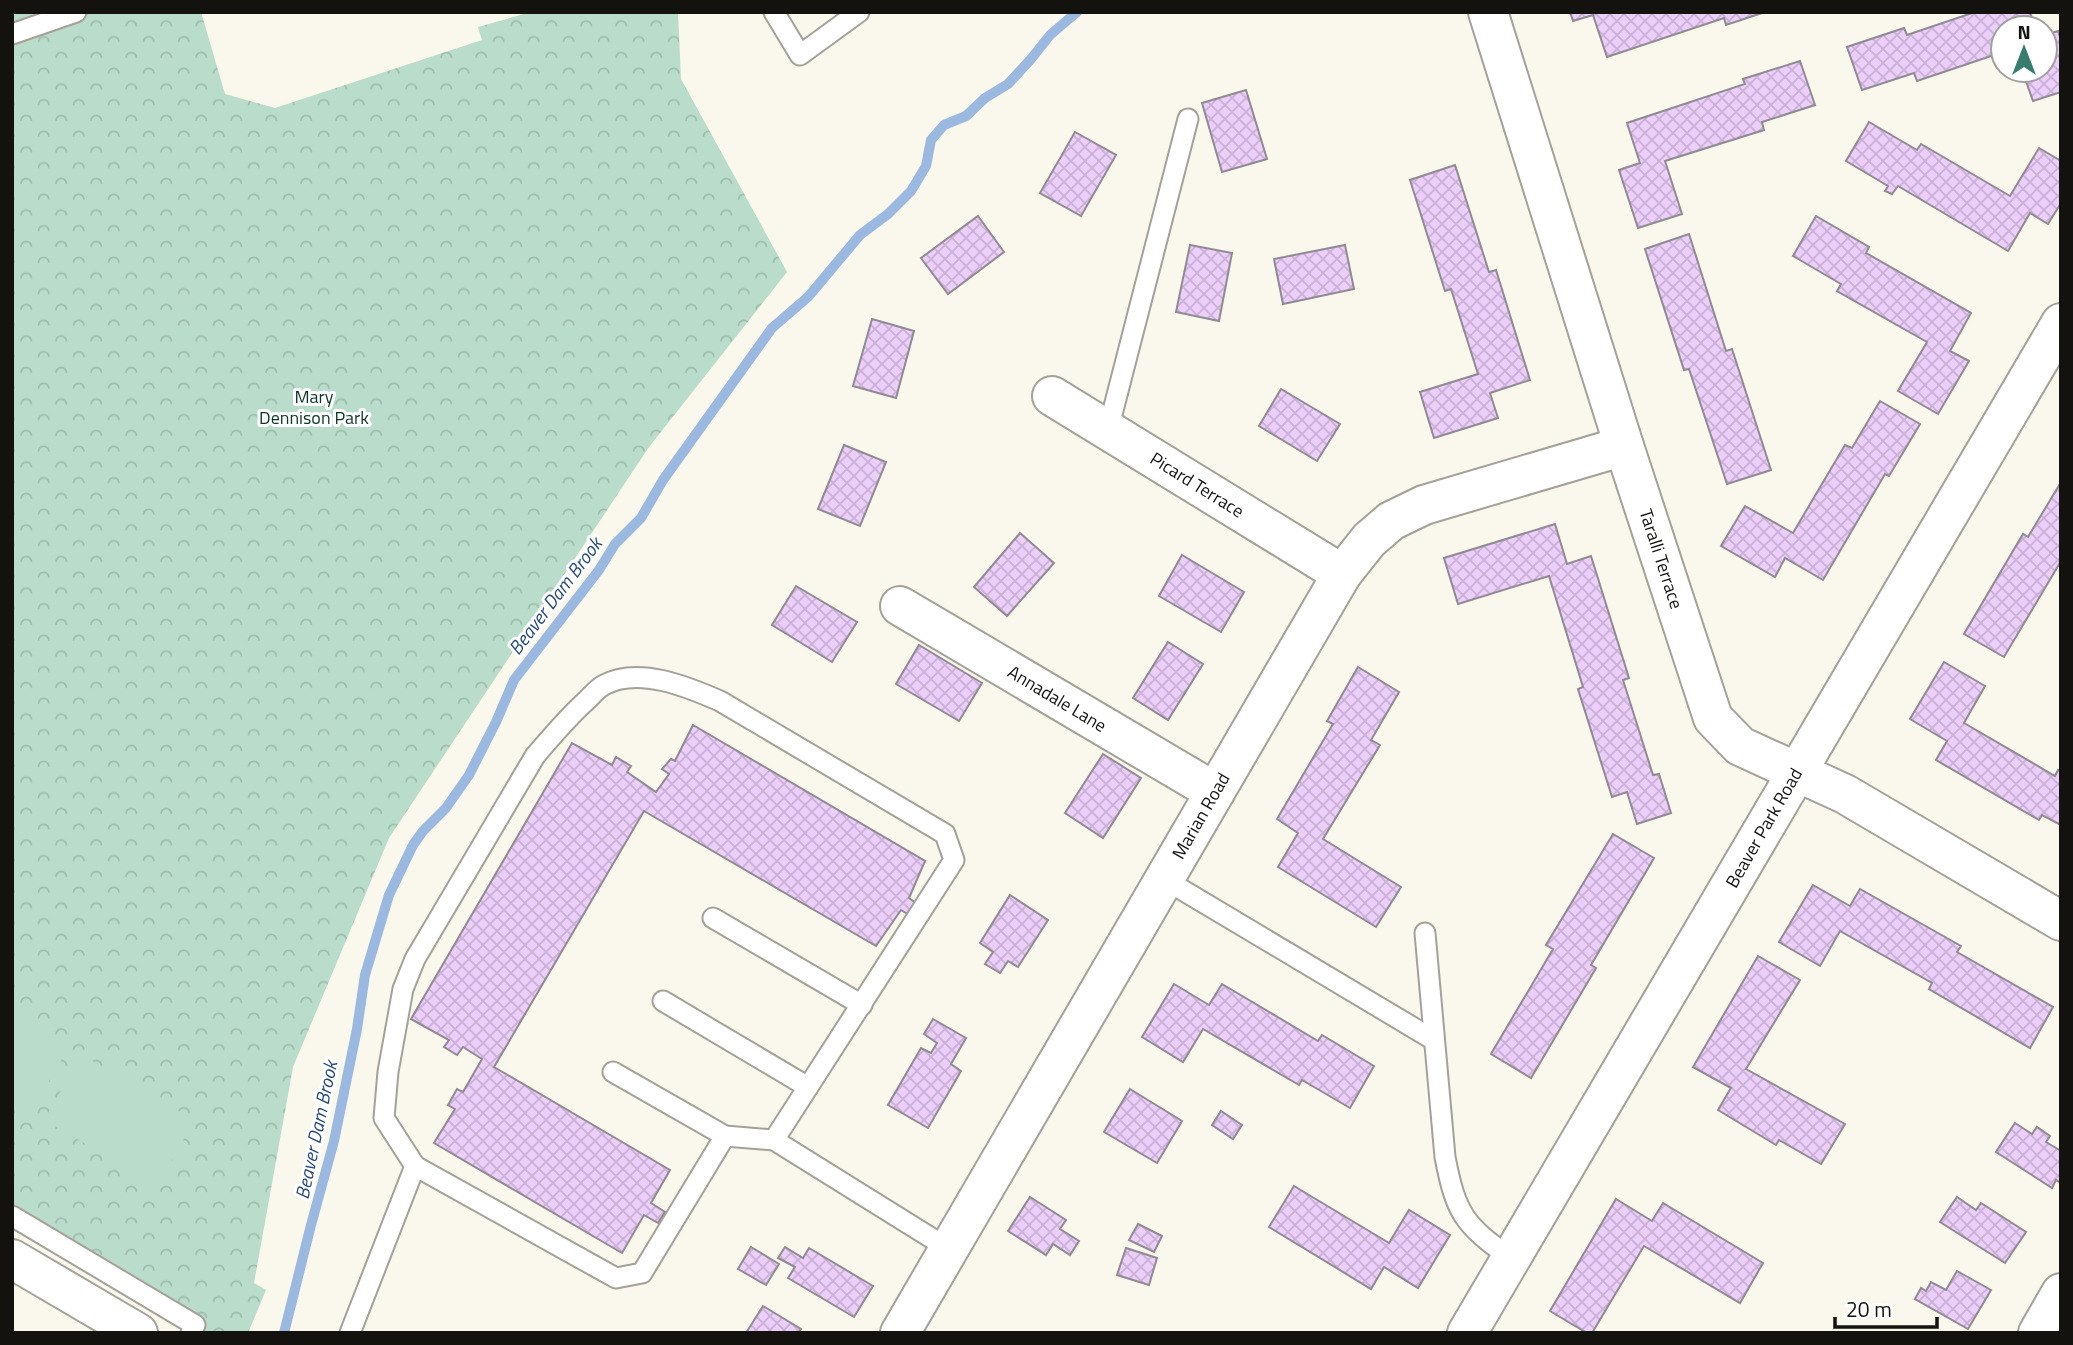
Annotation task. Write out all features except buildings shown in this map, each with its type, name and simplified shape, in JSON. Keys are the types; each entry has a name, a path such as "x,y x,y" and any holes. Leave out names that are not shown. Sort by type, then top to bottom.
{"street":[{"name":"Taralli Terrace","path":"1488,12 1713,718 1740,746 1845,794 2061,921"},
{"name":"Beaver Park Road","path":"1467,1333 2061,323"},
{"name":"Picard Terrace","path":"1052,396 1342,574"},
{"name":"Marian Road","path":"900,1333 1342,574 1369,540 1391,521 1424,505 1625,446"},
{"name":"Annadale Lane","path":"900,606 1215,792"},
{"path":"12,1259 100,1321 138,1333"},
{"path":"2038,1333 2061,1293"}],"lane":[{"path":"12,34 76,12"},
{"path":"774,12 800,55 859,12"},
{"path":"1108,430 1188,119"},
{"path":"725,1136 642,1273 616,1278 415,1166 384,1118 388,1072 403,989 415,959 535,756 604,685 625,678 655,679 685,686 720,701 945,834 954,860 774,1140"},
{"path":"1164,879 1434,1040"},
{"path":"713,918 862,1004"},
{"path":"1425,933 1445,1157 1451,1191 1463,1217 1483,1239 1511,1258"},
{"path":"663,1001 808,1087"},
{"path":"613,1072 725,1136 774,1140 949,1249"},
{"path":"349,1333 415,1166"},
{"path":"12,1216 195,1325 191,1333"}],"green space":[{"name":"Mary Dennison Park","path":"12,12 201,12 225,94 275,108 482,40 478,27 531,12 678,12 681,79 787,272 649,447 389,838 293,1067 254,1283 266,1290 248,1333 198,1333 12,1223"},
{"path":"12,1013 69,1047 31,1111 12,1100"},
{"path":"82,1055 195,1120 157,1185 44,1120"}],"waterway":[{"name":"Beaver Dam Brook","path":"284,1333 334,1141 365,975 389,895 413,845 446,808 469,775 514,680 599,570 615,544 641,518 663,480 772,328 808,297 860,235 888,214 911,191 926,166 931,140 944,125 966,116 985,98 1008,84 1050,35 1077,12"}]}
